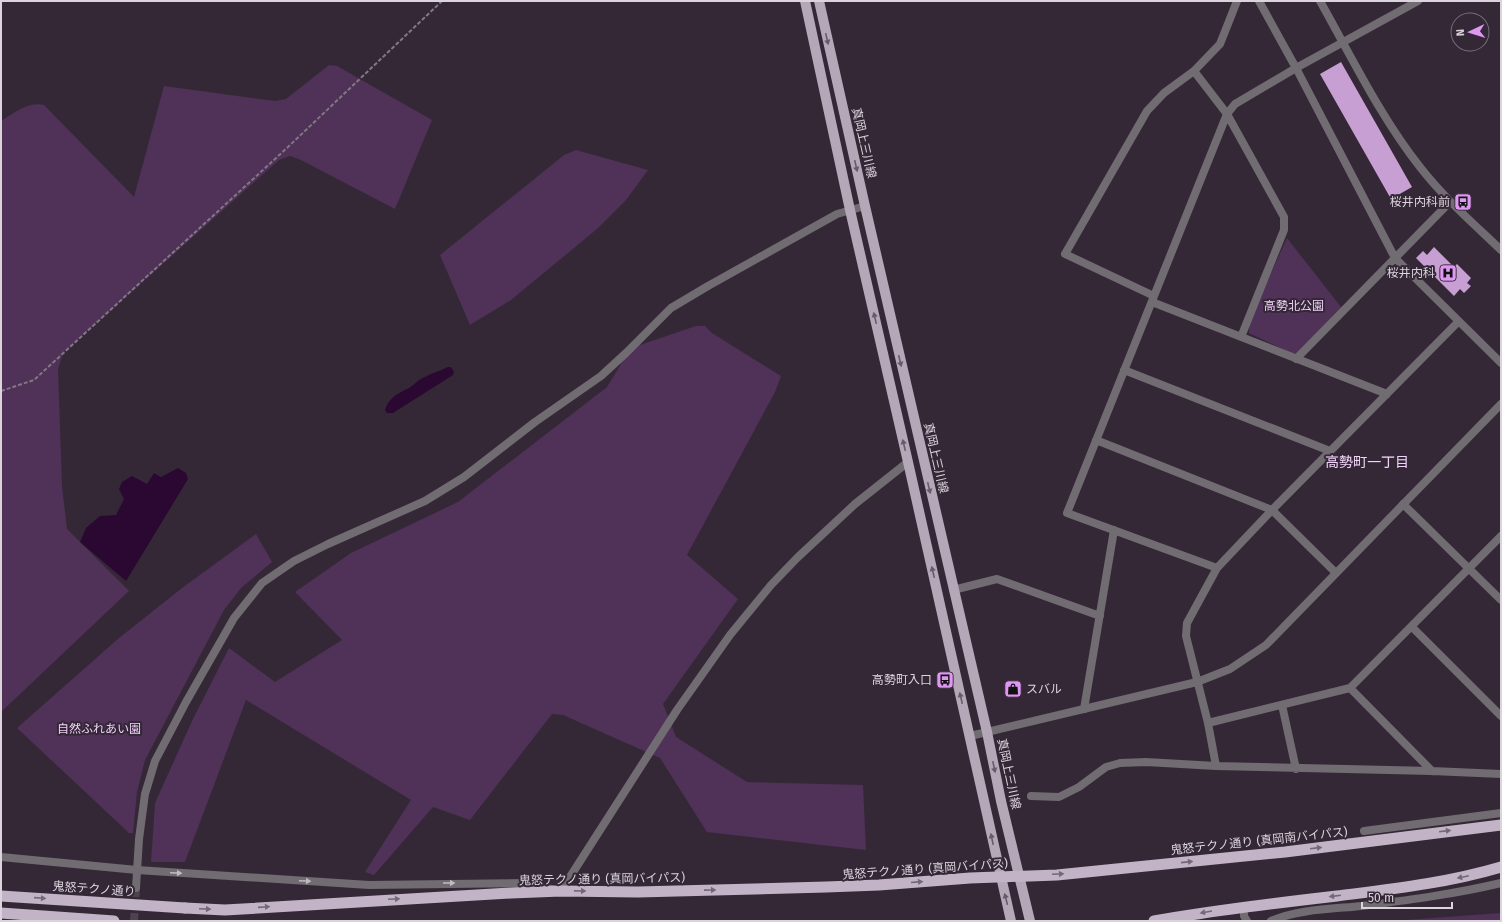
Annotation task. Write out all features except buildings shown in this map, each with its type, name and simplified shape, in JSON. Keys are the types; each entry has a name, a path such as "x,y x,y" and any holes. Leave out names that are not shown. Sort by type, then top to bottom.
{"highway":[{"name":"鬼怒テクノ通り (真岡南バイパス)","path":"1019,876 1057,875 1285,852 1501,824"},
{"path":"1154,921 1214,910 1441,882 1501,867"},
{"name":"鬼怒テクノ通り (真岡バイパス)","path":"185,908 225,910 561,891 638,892 878,886 1019,876"},
{"name":"鬼怒テクノ通り","path":"1,896 185,908"},
{"path":"1,913 114,921"}],"main road":[{"path":"805,1 850,210 1011,921"},
{"name":"真岡上三川線","path":"819,1 1001,801 1030,921"}],"street":[{"path":"1237,1 1220,44 1194,71 1164,93 1148,111 1065,254 1153,299 1241,337 1387,394"},
{"path":"1258,1 1296,68 1395,258 1501,363"},
{"path":"1320,1 1394,131 1419,166 1450,202 1501,250"},
{"path":"1217,568 1067,513 1227,114 1235,104 1296,68 1418,1"},
{"path":"1194,71 1227,114 1284,217 1284,230 1241,337"},
{"path":"1296,359 1450,202"},
{"path":"136,888 146,794 156,761 186,702 234,618 262,583 294,561 328,544 425,501 464,477 535,422 601,376 671,308 837,214 865,206"},
{"path":"1216,766 1208,723 1186,636 1187,623 1217,568 1272,510 1458,322"},
{"path":"1124,370 1330,451"},
{"path":"970,736 1197,682 1230,669 1266,645 1501,404"},
{"path":"1096,440 1272,510 1336,573"},
{"path":"1,857 137,870 369,885 523,883 561,891 677,710 730,635 771,585 797,558 855,504 908,462"},
{"path":"1403,504 1501,600"},
{"path":"1084,709 1114,530"},
{"path":"1208,723 1350,688 1501,536"},
{"path":"954,590 998,579 1100,616"},
{"path":"1412,627 1501,716"},
{"path":"1350,688 1432,771"},
{"path":"1282,705 1296,769"},
{"path":"1031,796 1059,797 1079,787 1106,767 1120,763 1146,762 1296,769 1432,771 1500,774"},
{"path":"1364,831 1501,813"},
{"path":"1271,921 1286,915 1382,903 1480,888 1501,883"},
{"path":"1244,907 1244,916 1246,921"}],"path":[{"path":"1,391 34,380 288,147 442,1"}],"green space":[{"path":"329,65 337,66 432,120 395,209 301,160 290,156 279,160 63,353 58,369 62,486 67,529 129,591 1,712 1,121 27,106 38,104 44,105 134,197 164,86 275,101 286,99"},
{"path":"576,150 648,170 626,200 597,229 511,300 470,325 440,255 564,155"},
{"name":"高勢北公園","path":"1287,238 1341,307 1298,353 1293,354 1249,333 1249,322"},
{"path":"696,326 705,326 712,333 781,376 775,392 687,555 738,599 663,704 676,737 747,782 863,785 866,850 707,832 660,758 563,715 552,714 470,820 433,807 374,875 365,872 411,800 246,700 185,862 151,862 155,803 192,721 229,648 275,682 342,640 295,592 351,553 458,502 607,387 631,348"},
{"name":"自然ふれあい園","path":"256,534 272,562 241,588 224,610 145,760 137,792 133,833 129,833 17,728 119,638 182,588"},
{"path":"1501,913 1501,921 1391,921"}],"shaded area":[{"path":"451,367 454,372 453,375 393,413 387,413 385,410 389,402 395,396 419,380"},
{"path":"178,468 186,473 188,479 126,581 80,542 86,528 100,516 116,515 124,499 119,489 122,482 132,476 147,484 154,473 161,477"}],"tunnel":[{"path":"134,921 136,888"}],"place":[{"name":"桜井内科前","path":"1463,202"},
{"name":"桜井内科","path":"1448,273"},
{"name":"高勢町入口","path":"945,680"},
{"name":"スバル","path":"1013,689"}],"district":[{"name":"高勢町一丁目","path":"1367,462"}]}
